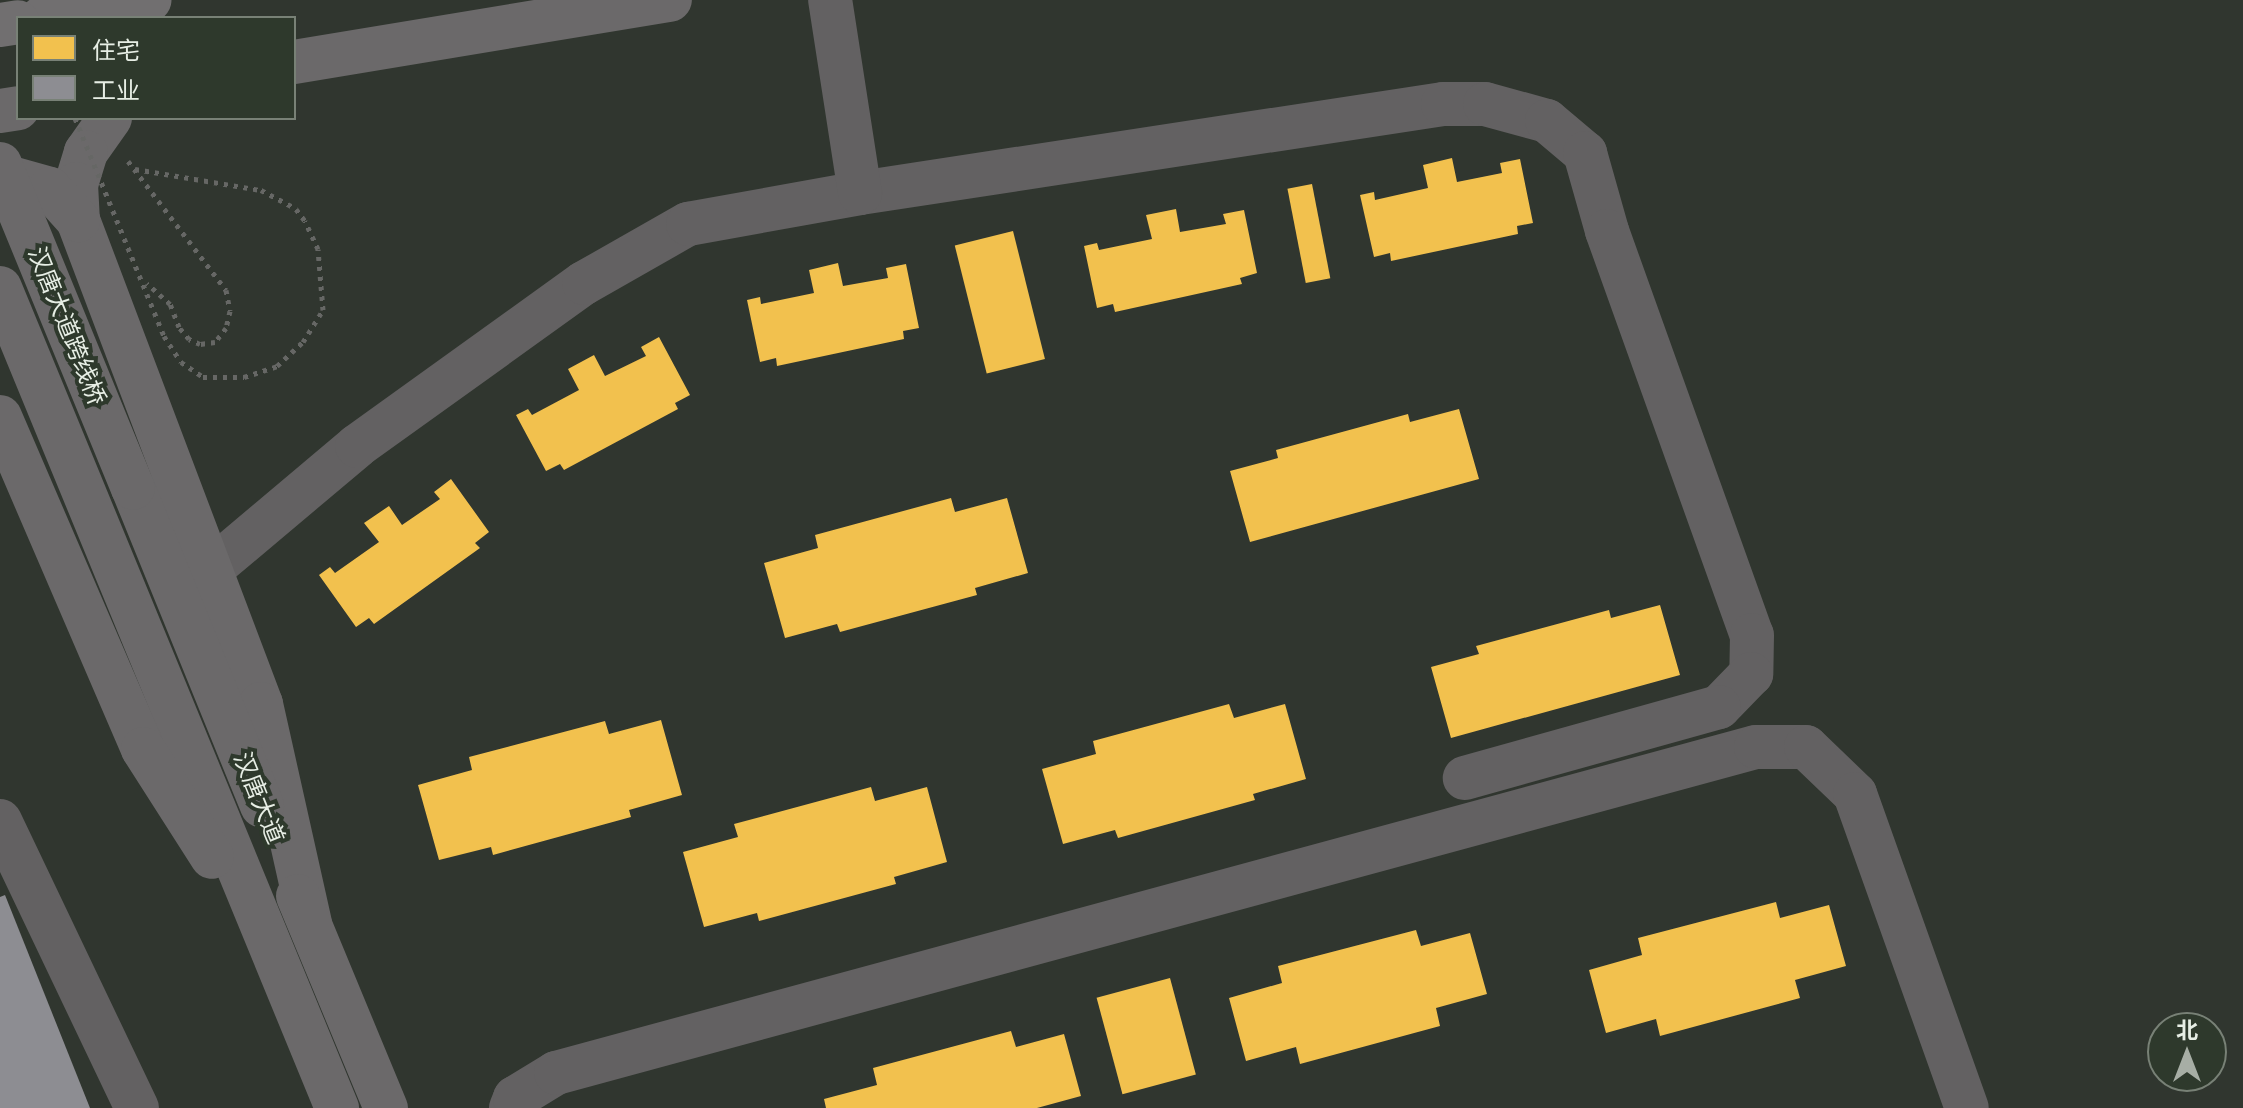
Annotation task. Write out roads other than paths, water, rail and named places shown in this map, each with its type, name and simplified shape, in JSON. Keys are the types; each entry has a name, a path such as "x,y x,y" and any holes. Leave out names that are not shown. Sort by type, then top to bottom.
{"highway":[{"path":"54,16 150,0"}],"main road":[{"path":"296,62 670,0"},
{"path":"96,121 76,184 78,220 261,704 310,924"},
{"name":"汉唐大道跨线桥","path":"0,164 133,488"},
{"path":"0,175 50,189 78,220"},
{"name":"汉唐大道跨线桥","path":"0,288 88,500"},
{"path":"0,417 143,749 271,950"},
{"name":"汉唐大道","path":"133,488 386,1108"},
{"name":"汉唐大道","path":"88,500 337,1108"}],"lane":[{"path":"830,0 860,193"},
{"path":"210,570 357,446 584,283 688,224 860,193 1443,104 1485,104 1547,121 1585,153 1607,231 1752,635 1751,674 1719,707 1465,778"},
{"path":"511,1108 515,1098 556,1073 1756,747 1806,747 1855,794 1967,1108"},
{"path":"0,821 137,1108"}]}
